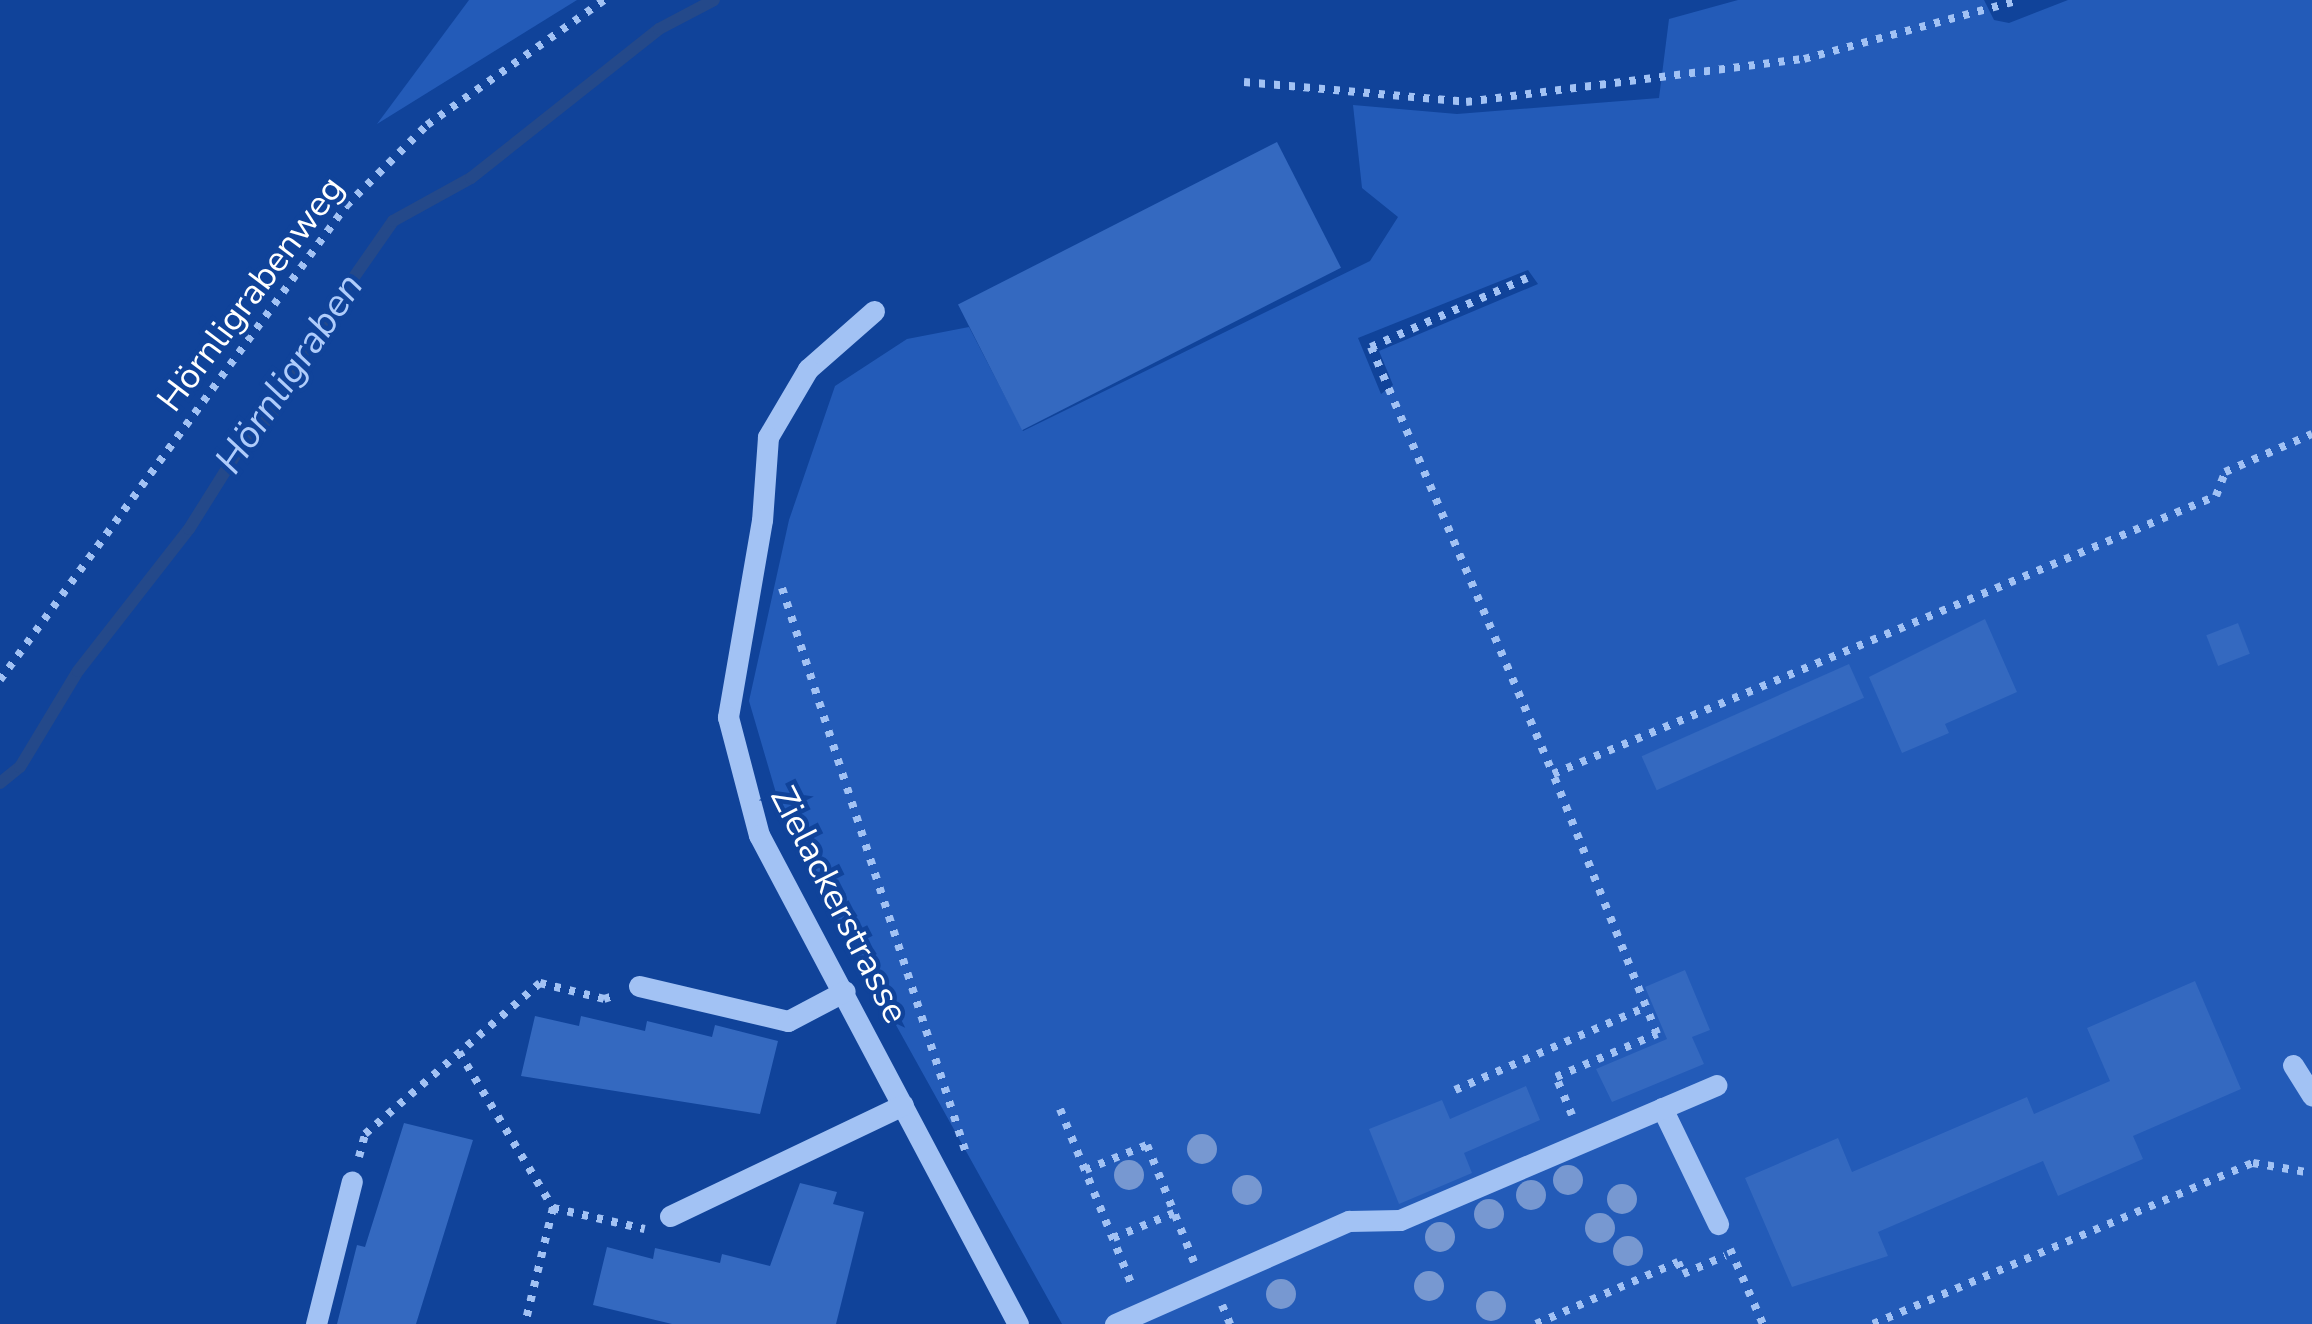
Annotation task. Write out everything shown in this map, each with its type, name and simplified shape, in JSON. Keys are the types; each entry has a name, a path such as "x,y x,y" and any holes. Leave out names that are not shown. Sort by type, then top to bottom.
{"street":[{"name":"Zielackerstrasse","path":"874,310 808,369 768,436 760,533 728,717 759,835 1018,1324"},
{"path":"638,986 788,1021 845,992"},
{"path":"2294,1065 2312,1096"},
{"path":"1115,1324 1349,1221 1400,1220 1716,1085"},
{"path":"670,1216 903,1105"},
{"path":"1662,1108 1718,1224"},
{"path":"316,1324 352,1181"}],"path":[{"name":"Hörnligrabenweg","path":"0,680 346,206 427,124 604,0"},
{"path":"1244,82 1466,102 1804,58 2020,0"},
{"path":"1527,278 1371,347 1553,774 1657,1034 1556,1077 1583,1142"},
{"path":"1553,774 2216,496 2225,472 2312,434"},
{"path":"778,576 966,1153"},
{"path":"352,1181 365,1134 540,983 604,999 638,986"},
{"path":"1455,1090 1646,1007"},
{"path":"459,1052 553,1208 525,1324"},
{"path":"1060,1108 1142,1312"},
{"path":"1085,1170 1147,1145 1204,1285"},
{"path":"1873,1324 2253,1163 2312,1173"},
{"path":"553,1208 648,1229 670,1216"},
{"path":"1113,1238 1174,1213"},
{"path":"1718,1224 1763,1324"},
{"path":"1535,1324 1678,1262 1683,1274 1732,1253"}],"shaded area":[{"path":"469,0 577,0 377,124"},
{"path":"1738,0 1984,0 1994,20 2009,23 2068,0 2312,0 2312,1324 1062,1324 786,827 749,701 789,520 835,386 907,339 969,327 1023,431 1370,261 1398,217 1362,188 1353,105 1457,114 1659,98 1669,19","holes":["1528,270 1538,284 1379,351 1393,385 1381,394 1358,338"]}],"building":[{"path":"1277,142 1341,268 1022,430 958,305"},
{"path":"1985,619 2017,692 1945,724 1949,733 1902,753 1869,677"},
{"path":"2238,623 2250,654 2218,666 2206,635"},
{"path":"1849,664 1864,698 1657,790 1642,756"},
{"path":"1685,970 1710,1030 1692,1037 1704,1064 1612,1102 1596,1069 1667,1039 1645,987"},
{"path":"2195,981 2241,1089 2133,1136 2143,1159 2058,1196 2043,1161 1878,1232 1888,1256 1792,1287 1745,1178 1838,1138 1852,1172 2027,1097 2034,1114 2110,1081 2087,1028"},
{"path":"535,1016 579,1026 581,1016 645,1031 647,1021 712,1037 715,1025 778,1041 760,1114 521,1076"},
{"path":"1526,1086 1540,1120 1464,1153 1472,1173 1399,1204 1369,1129 1442,1100 1450,1119"},
{"path":"404,1123 473,1140 416,1324 337,1324 357,1245 365,1247"},
{"path":"800,1183 837,1192 833,1204 864,1212 836,1324 672,1324 593,1305 607,1247 653,1259 655,1248 720,1263 722,1254 770,1266"}],"waterway":[{"name":"Hörnligraben","path":"0,783 20,767 78,671 189,529 251,430 271,418 308,343 393,221 471,178 659,29 714,0"}]}
